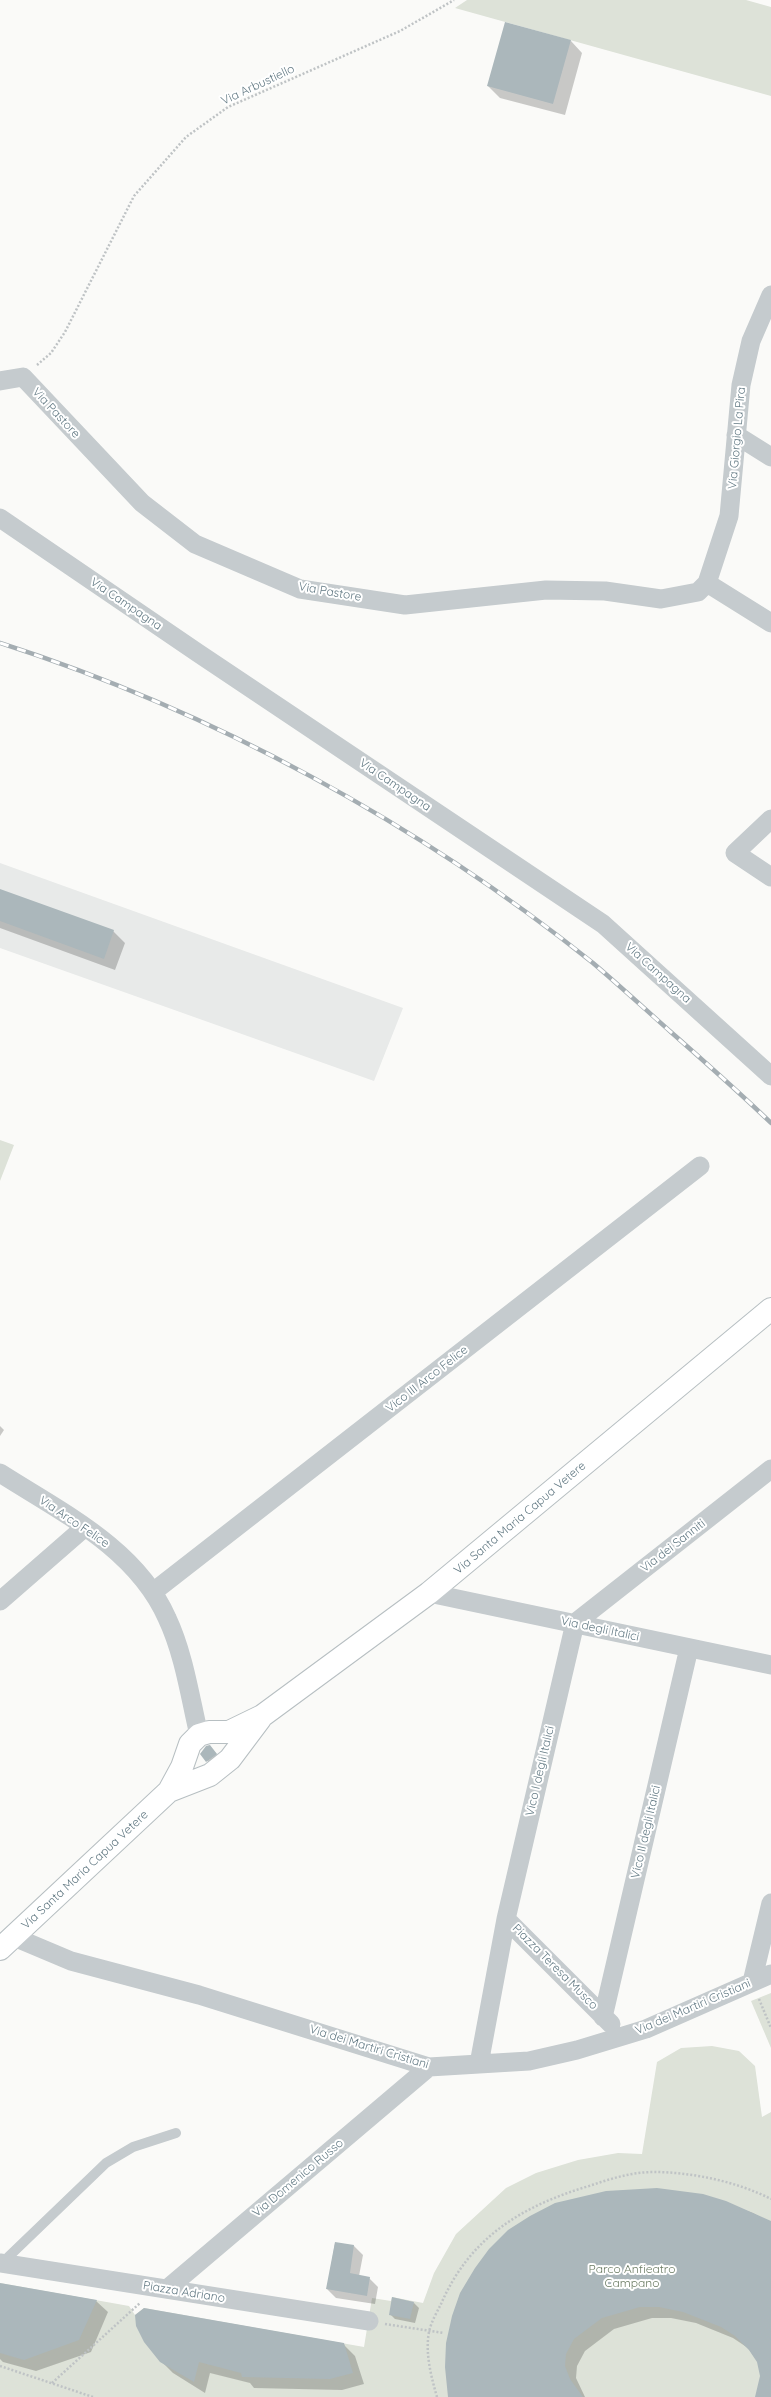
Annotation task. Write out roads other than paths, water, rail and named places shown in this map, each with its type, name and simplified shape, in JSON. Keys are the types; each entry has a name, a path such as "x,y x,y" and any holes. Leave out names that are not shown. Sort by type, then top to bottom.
{"main road":[{"name":"Via Santa Maria Capua Vetere","path":"262,1716 430,1593 771,1310"},
{"path":"169,1791 182,1767 190,1744 199,1735 210,1732 229,1732 262,1716"},
{"path":"169,1791 210,1775 230,1759 262,1716"},
{"name":"Via Santa Maria Capua Vetere","path":"7,1943 169,1791"}],"street":[{"name":"Via Giorgio La Pira","path":"707,583 729,516 741,385 751,341 771,295"},
{"name":"Via Pastore","path":"0,381 23,377 142,503 189,540 195,544 300,589 405,605 546,590 605,591 661,599 698,592 707,583"},
{"path":"736,435 771,457"},
{"name":"Via Campagna","path":"0,518 205,658 603,924 771,1076"},
{"path":"707,583 771,623"},
{"path":"771,819 735,853 771,877"},
{"name":"Vico III Arco Felice","path":"153,1592 700,1166"},
{"name":"Via dei Sanniti","path":"575,1623 771,1469"},
{"name":"Via Arco Felice","path":"0,1472 105,1540 153,1592 168,1618 182,1665 199,1735"},
{"path":"0,1601 85,1527"},
{"name":"Via degli Italici","path":"430,1593 763,1663"},
{"name":"Vico I degli Italici","path":"506,1919 575,1623"},
{"name":"Vico II degli Italici","path":"603,2016 690,1648"},
{"path":"763,1663 771,1648"},
{"path":"752,1982 771,1903"},
{"name":"Piazza Teresa Musco","path":"506,1919 623,2036"},
{"name":"Piazza Teresa Musco","path":"479,2064 506,1919"},
{"name":"Via dei Martiri Cristiani","path":"7,1943 199,1995 429,2067 529,2061 623,2036 646,2029 771,1974"},
{"name":"Via Domenico Russo","path":"167,2289 429,2067"},
{"name":"Piazza Adriano","path":"1,2263 373,2322"}],"lane":[{"path":"1,2263 106,2163 133,2147 176,2132"}],"railway":[{"path":"0,643 79,671 158,702 235,737 311,776 385,819 457,864 526,912 593,963 771,1123"}],"park label":[{"name":"Parco Anfieatro Campano","path":"632,2276"}]}
